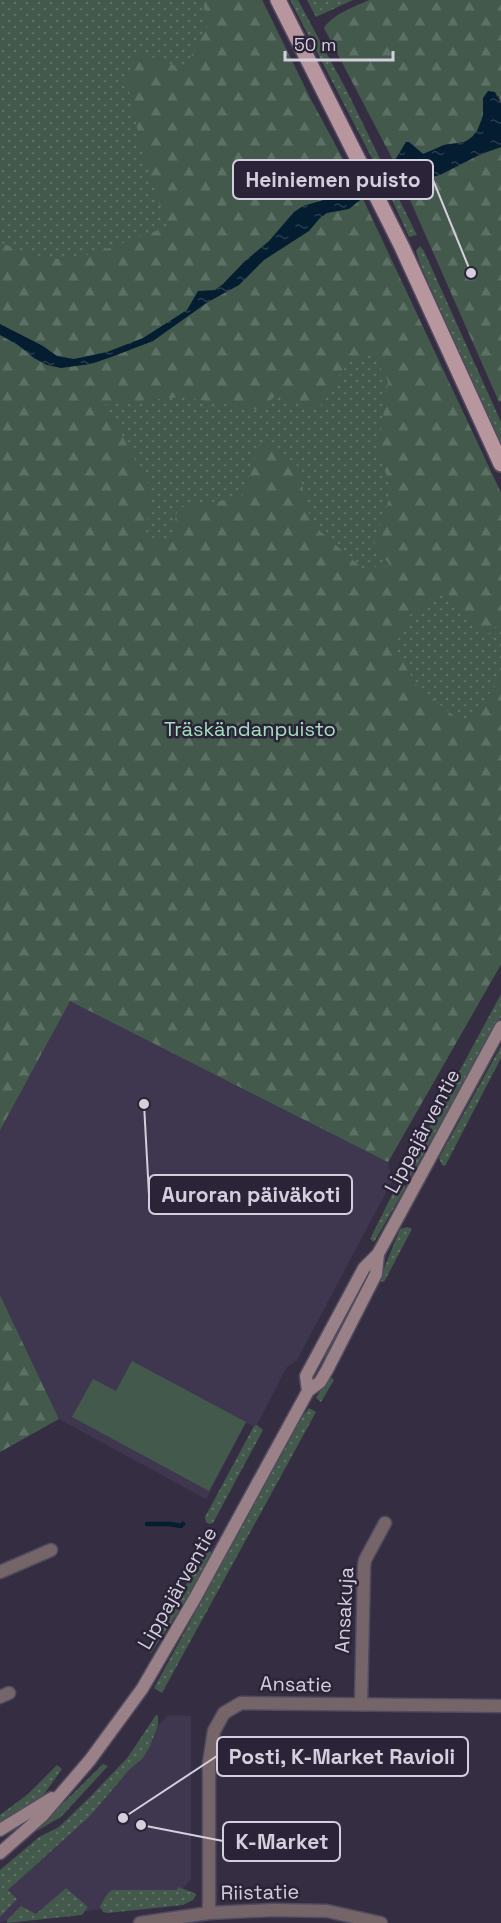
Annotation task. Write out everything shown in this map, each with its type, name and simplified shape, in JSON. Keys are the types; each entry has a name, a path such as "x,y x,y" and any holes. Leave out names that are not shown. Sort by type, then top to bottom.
{"main road":[{"path":"278,0 388,217 501,464"},
{"name":"Lippajärventie","path":"0,1853 42,1816 60,1792 90,1760 142,1689 190,1608 308,1391 320,1382 376,1274 378,1254 501,1027"},
{"name":"Lippajärventie","path":"0,1830 60,1792"}],"street":[{"name":"Ansakuja","path":"361,1704 364,1567 365,1560 385,1523"},
{"path":"0,1572 51,1550"},
{"name":"Ansatie","path":"209,1912 208,1763 214,1731 224,1713 241,1703 501,1706"},
{"name":"Riistatie","path":"140,1923 209,1912 273,1910 327,1911 381,1923"}],"shaded area":[{"path":"70,1001 388,1162 392,1181 297,1360 286,1368 256,1427 246,1423 206,1499 59,1419 0,1295 0,1130"},
{"path":"168,1715 191,1716 191,1879 174,1900 0,1922 0,1874 94,1798"}],"green space":[{"name":"Träskändanpuisto","path":"0,0 262,0 310,98 352,176 501,493 501,964 388,1162 70,1001 0,1130"},
{"name":"Träskändanpuisto","path":"203,0 262,0 310,98 352,176 501,493 501,622 488,634 446,592 411,614 394,647 419,689 465,724 501,679 501,964 388,1162 70,1001 0,1130 0,242 21,251 59,259 97,252 167,227 142,150 126,77 139,55 156,58 184,69 207,28","holes":["372,353 388,381 378,452 392,490 374,545 390,565 362,568 312,524 296,463 260,442 242,497 178,508 169,544 146,535 151,489 105,404 181,397 260,410 275,396 318,410 347,363"]},
{"path":"290,0 298,0 348,93 383,165 377,168"},
{"path":"307,0 353,0 316,17"},
{"path":"369,0 501,0 501,104 499,96 483,98 483,111 478,130 469,140 444,145 423,154 406,142 394,162 324,28 338,15"},
{"path":"501,147 501,401 499,402 403,184"},
{"path":"395,191 417,235 409,237 389,193"},
{"path":"420,246 501,422 501,446 420,264 416,251"},
{"path":"501,994 501,1017 411,1176 404,1174"},
{"path":"501,1046 501,1058 445,1166 442,1165 439,1158"},
{"path":"399,1181 406,1187 374,1242 370,1239"},
{"path":"408,1227 412,1229 384,1282 379,1281 400,1229"},
{"path":"360,1285 366,1288 328,1359 322,1356"},
{"path":"0,1295 59,1419 0,1452"},
{"path":"132,1361 246,1422 209,1491 72,1417 93,1379 116,1391"},
{"path":"329,1376 334,1380 321,1402 316,1398"},
{"path":"309,1408 316,1412 162,1693 154,1688"},
{"path":"257,1425 263,1430 213,1523 209,1524 205,1517 254,1426"},
{"path":"207,1547 212,1554 192,1591 151,1653 149,1652"},
{"path":"156,1715 158,1725 143,1758 129,1770 90,1816 8,1890 17,1899 0,1917 0,1870 39,1837 59,1827 92,1795 128,1757"},
{"path":"103,1764 108,1766 61,1817 33,1833"},
{"path":"57,1765 62,1769 42,1797 0,1826 0,1815 28,1794"},
{"path":"178,1887 195,1893 193,1900 183,1905 108,1913 103,1912 100,1906 112,1890 177,1890"},
{"path":"66,1888 88,1907 82,1915 7,1923 7,1920 21,1906 36,1914"}],"water":[{"path":"488,91 495,92 501,104 501,147 483,153 440,175 369,193 349,209 327,213 309,231 264,260 239,285 208,302 153,341 91,364 61,368 47,365 34,358 18,345 0,335 0,324 43,346 57,356 74,359 107,352 143,338 187,310 198,291 215,290 223,284 269,241 294,212 303,206 330,198 354,187 377,170 394,162 406,142 423,154 444,145 465,142 472,137 483,116 483,98"}],"waterway":[{"path":"147,1524 181,1526 183,1524"}],"place":[{"name":"Heiniemen puisto","path":"471,273"},
{"name":"Auroran päiväkoti","path":"144,1104"},
{"name":"Posti, K-Market Ravioli","path":"123,1818"},
{"name":"K-Market","path":"141,1825"}]}
